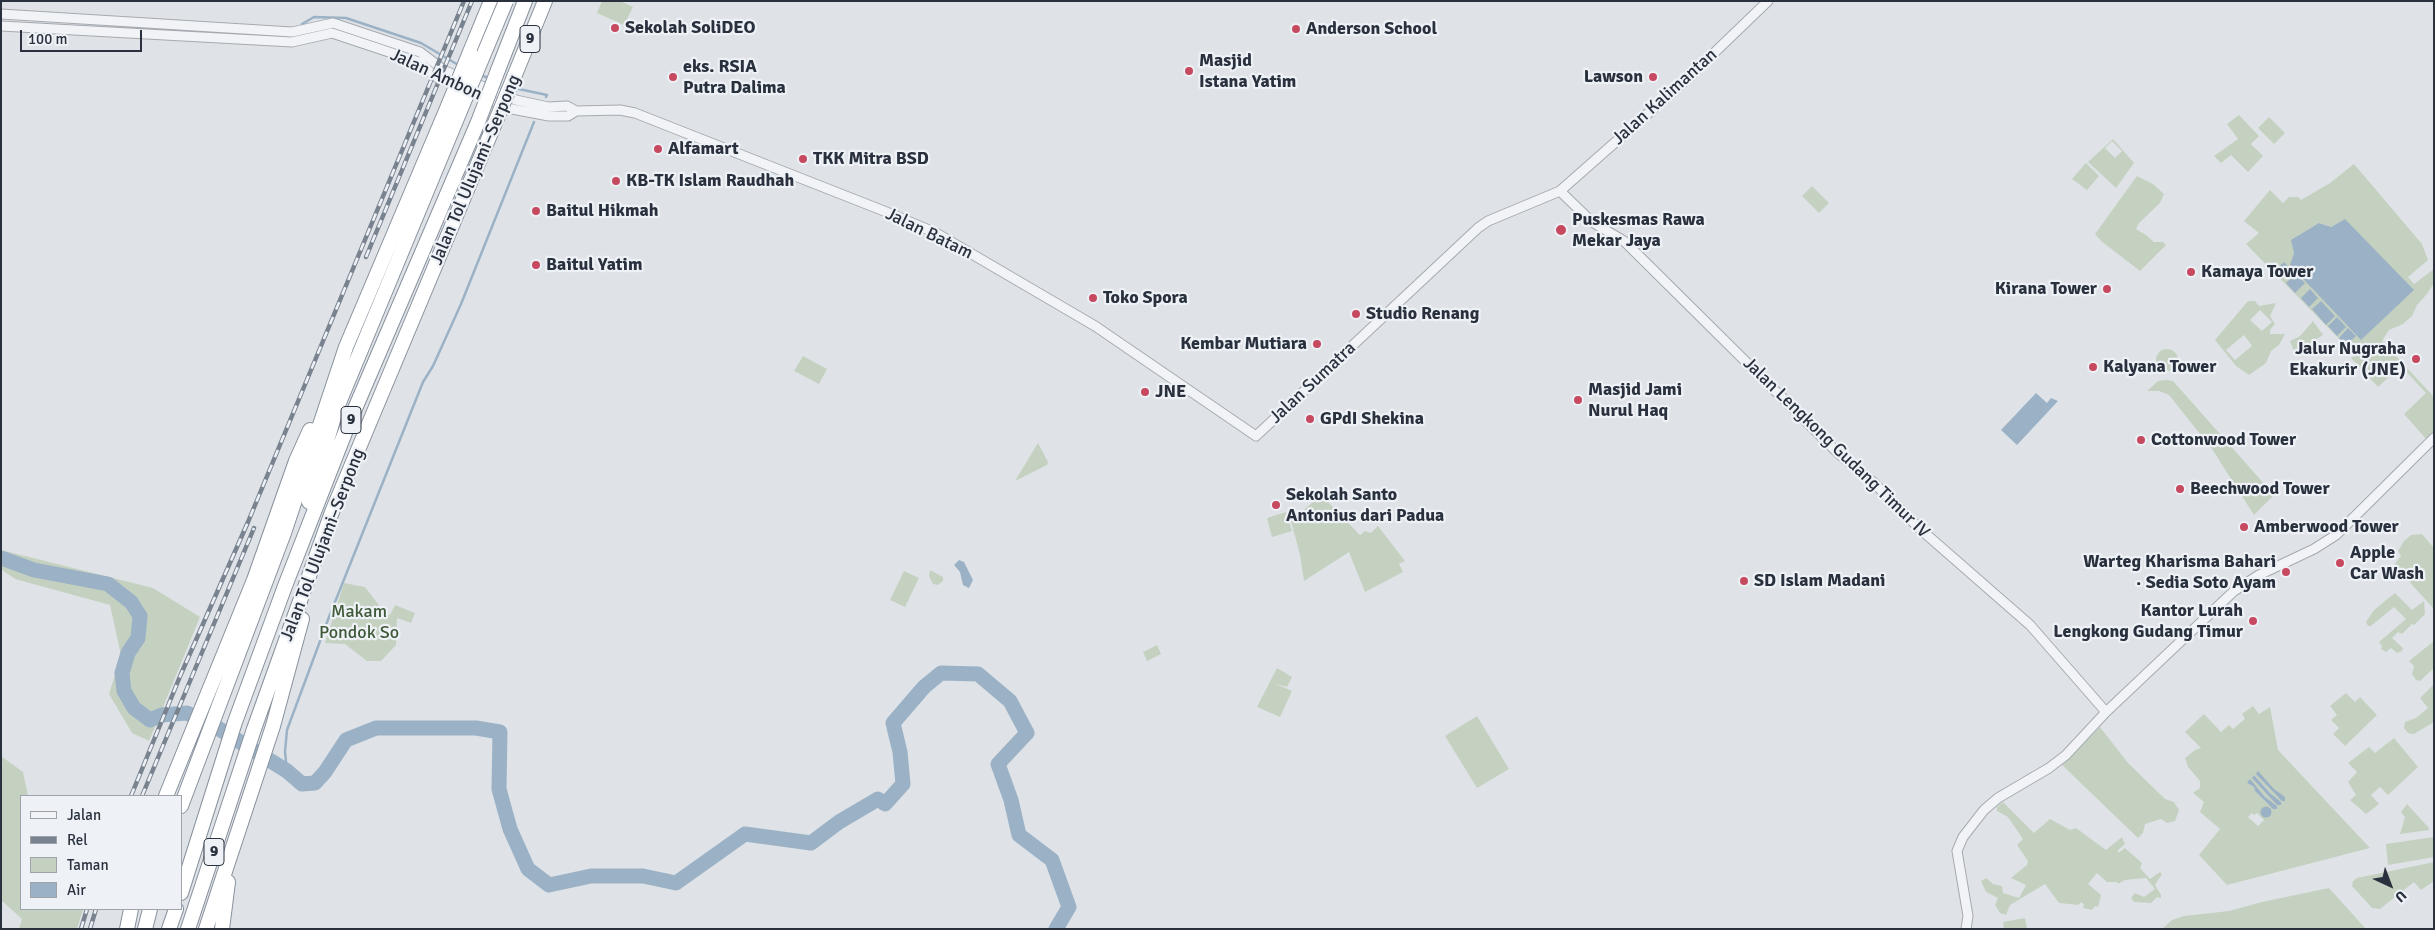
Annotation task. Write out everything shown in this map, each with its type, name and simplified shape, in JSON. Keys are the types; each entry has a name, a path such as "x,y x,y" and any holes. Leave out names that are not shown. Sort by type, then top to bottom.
{"highway":[{"path":"284,586 336,410 454,108 470,52 491,1"},
{"path":"166,795 254,580 296,461 454,108 506,1"},
{"name":"Jalan Tol Ulujami–Serpong","path":"182,890 236,722 284,586 348,426 478,122 525,1"},
{"name":"Jalan Tol Ulujami–Serpong","path":"188,929 254,730 332,512 545,1"},
{"path":"182,803 284,533 346,347"},
{"path":"206,929 273,726 332,512"},
{"path":"222,929 232,852"},
{"path":"127,929 132,910"},
{"path":"145,929 150,910"},
{"path":"169,929 176,910"}],"street":[{"name":"Jalan Kalimantan","path":"1560,191 1687,79 1768,1"},
{"name":"Jalan Ambon","path":"1,14 292,32 333,23 420,52 446,71 516,100 548,107 567,106 576,111 568,116 549,116 512,109 436,78 419,62 332,33 292,42 1,26"},
{"name":"Jalan Batam","path":"576,111 620,110 635,113 919,225 1095,326 1252,434"},
{"name":"Jalan Sumatra","path":"1252,434 1488,220 1560,191"},
{"name":"Jalan Lengkong Gudang Timur IV","path":"1560,191 1592,222 1624,241 1833,448 1873,482 1919,528 2024,620 2106,712"},
{"path":"1966,929 1968,916 1957,851 1963,837 1984,810 1998,798 2049,768 2066,755 2106,712 2234,591 2258,574 2303,555 2336,535 2397,472 2434,438"}],"green space":[{"path":"602,1 620,1 633,7 624,25 597,13"},
{"path":"2239,115 2259,136 2251,144 2263,156 2248,172 2231,155 2221,163 2214,156 2238,139 2227,124"},
{"path":"2269,117 2285,133 2274,144 2258,128"},
{"path":"2113,139 2134,163 2116,188 2088,162","holes":["2112,141 2122,151 2115,158 2105,148"]},
{"path":"2086,163 2099,176 2087,190 2072,179"},
{"path":"2354,164 2422,244 2428,260 2408,277 2414,284 2434,269 2434,283 2417,305 2412,316 2403,324 2389,330 2382,341 2434,397 2434,432 2426,439 2404,414 2426,393 2401,366 2378,387 2351,358 2354,356 2352,352 2246,244 2259,233 2244,221 2270,190 2283,203 2289,197 2298,197 2301,200 2330,183","holes":["2345,219 2292,260 2294,253 2319,223 2331,227"]},
{"path":"2137,176 2153,184 2164,194 2160,203 2139,223 2136,229 2154,242 2163,242 2166,245 2140,271 2101,241 2095,234"},
{"path":"1812,186 1829,203 1819,213 1802,196"},
{"path":"2248,301 2255,301 2259,306 2276,303 2270,316 2275,324 2270,330 2270,334 2285,334 2279,345 2271,351 2266,363 2249,375 2236,366 2215,340","holes":["2260,310 2272,322 2262,331 2250,320","2244,335 2252,346 2235,360 2226,350"]},
{"path":"2313,321 2323,335 2295,353 2290,341 2300,336"},
{"path":"2167,349 2175,352 2178,360 2175,368 2167,371 2159,368 2156,360 2159,352"},
{"path":"803,356 827,369 819,384 794,371"},
{"path":"2158,381 2173,381 2274,495 2254,515 2212,449 2169,395 2159,391 2147,391"},
{"path":"1038,443 1048,462 1047,465 1015,481"},
{"path":"1328,489 1328,502 1360,535 1365,531 1371,533 1378,526 1405,561 1399,564 1403,572 1365,592 1349,552 1304,581 1300,555 1291,521"},
{"path":"1286,512 1292,531 1272,537 1267,518"},
{"path":"2422,534 2434,548 2434,609 2394,565 2401,556 2398,551 2404,541 2411,535"},
{"path":"1,550 153,588 200,617 149,741 132,733 109,694 121,655 110,605 15,579 1,569"},
{"path":"930,570 943,577 943,581 938,585 933,584 929,576"},
{"path":"904,571 919,578 905,607 890,600"},
{"name":"Makam Pondok So","path":"344,583 365,587 385,613 390,615 395,605 415,613 411,623 397,618 396,645 381,661 367,661 345,644 325,643"},
{"path":"2395,593 2412,610 2424,601 2425,614 2402,634 2398,632 2392,638 2403,648 2402,651 2397,653 2391,648 2386,652 2381,649 2382,646 2379,642 2406,619 2394,607 2371,626 2368,626 2366,622 2374,610"},
{"path":"2434,641 2433,669 2420,681 2416,680 2412,674 2414,666 2409,661"},
{"path":"1157,645 1161,654 1147,661 1143,652"},
{"path":"1277,668 1292,677 1287,687 1274,683 1292,691 1280,717 1257,707"},
{"path":"2434,684 2434,722 2414,734 2408,733 2404,728 2405,722 2416,718 2428,708 2420,698"},
{"path":"2346,693 2355,702 2360,697 2377,715 2345,746 2333,734 2339,728 2331,720 2337,715 2330,706"},
{"path":"2253,706 2259,714 2270,707 2278,750 2370,848 2227,885 2199,855 2220,829 2200,812 2204,802 2193,793 2200,788 2200,781 2188,767 2185,758 2201,748 2185,732 2204,714 2221,732 2229,725 2233,729 2245,719 2242,714","holes":["2254,775 2281,802 2281,805 2263,790 2254,779","2251,782 2270,802 2277,806 2277,809 2269,805 2255,791 2254,787 2247,783","2252,813 2254,815 2257,813 2264,820 2258,826 2248,817"]},
{"path":"1477,716 1509,769 1477,788 1445,736"},
{"path":"2100,727 2128,763 2165,799 2174,802 2179,810 2175,821 2167,823 2161,819 2145,824 2143,833 2138,838 2062,765"},
{"path":"2394,738 2418,767 2388,795 2380,787 2371,795 2379,804 2366,814 2350,800 2356,795 2348,782 2357,772 2348,763 2369,747 2375,753"},
{"path":"1,756 23,772 28,795 20,795 20,910 83,910 77,929 19,929 22,919 1,900"},
{"path":"2003,802 2034,833 2050,819 2070,830 2076,828 2106,850 2122,837 2125,844 2118,850 2118,853 2125,848 2142,863 2140,868 2150,879 2160,872 2162,874 2155,885 2161,898 2157,897 2151,903 2134,902 2131,898 2135,893 2144,897 2155,889 2146,878 2125,880 2118,884 2117,882 2107,882 2097,873 2088,884 2101,895 2098,907 2095,906 2092,910 2083,908 2082,902 2078,905 2059,903 2045,884 2010,905 2006,915 2000,913 1995,905 1998,898 1986,892 1981,881 1986,878 1993,884 2002,886 2003,893 2019,898 2026,885 2011,878 2027,865 2028,861 2017,845 2023,839 2008,817 1997,811 1997,807"},
{"path":"2407,804 2429,830 2400,834 2405,817 2401,812"},
{"path":"2434,837 2434,857 2388,865 2386,844"},
{"path":"2434,862 2434,881 2421,890 2414,882 2380,909 2372,908 2352,886 2353,881 2357,878"},
{"path":"2329,888 2366,929 2162,929 2172,920 2184,916 2229,911"},
{"path":"2025,918 2027,929 2004,929 2003,922"}],"water":[{"path":"2345,219 2414,290 2361,340 2290,265 2294,253 2291,240 2319,223 2331,227"},
{"path":"2284,262 2291,270 2282,279 2274,271"},
{"path":"2296,274 2305,283 2295,293 2286,283"},
{"path":"2310,289 2318,298 2309,307 2301,298"},
{"path":"2321,301 2335,316 2326,325 2312,309"},
{"path":"2337,317 2346,327 2337,336 2328,326"},
{"path":"2348,328 2356,336 2346,345 2339,338"},
{"path":"2036,393 2047,403 2051,398 2058,401 2017,445 2001,430"},
{"path":"959,560 964,562 973,580 969,588 963,585 960,572 954,565"},
{"path":"2258,771 2274,789 2285,797 2285,801 2282,801 2256,774"},
{"path":"2254,775 2281,802 2281,805 2277,805 2252,778"},
{"path":"2250,779 2265,797 2277,806 2277,809 2273,809 2255,791 2254,787 2247,783"},
{"path":"2266,806 2272,812 2266,818 2260,812"}],"waterway":[{"path":"302,24 314,17 346,18 421,43 460,66"},
{"path":"479,74 490,79"},
{"path":"514,88 547,95 546,97"},
{"path":"287,771 285,752 287,730 329,617 423,382 433,366 461,304 534,122"},
{"path":"1,558 34,570 108,584 131,602 140,616 138,638 128,653 122,673 124,691 134,708 150,720 162,715 187,713 216,727 287,771 302,784 315,783 325,772 346,740 376,728 476,728 500,732 499,789 510,829 528,869 549,885 591,876 643,876 676,883 745,834 811,843 839,822 878,799 885,804 903,784 900,752 893,723 924,687 941,673 978,674 1010,701 1027,733 998,764 1011,800 1019,835 1052,860 1069,907 1056,929"}],"railway":[{"path":"131,795 181,674 248,522 464,1"},
{"path":"366,257 472,1"},
{"path":"142,795 254,528"},
{"path":"81,929 87,910"},
{"path":"90,929 96,910"}],"place":[{"name":"Sekolah SoliDEO","path":"615,28"},
{"name":"Anderson School","path":"1296,29"},
{"name":"Masjid Istana Yatim","path":"1189,71"},
{"name":"eks. RSIA Putra Dalima","path":"673,77"},
{"name":"Lawson","path":"1653,77"},
{"name":"Alfamart","path":"658,149"},
{"name":"TKK Mitra BSD","path":"803,159"},
{"name":"KB-TK Islam Raudhah","path":"616,181"},
{"name":"Baitul Hikmah","path":"536,211"},
{"name":"Puskesmas Rawa Mekar Jaya","path":"1561,230"},
{"name":"Baitul Yatim","path":"536,265"},
{"name":"Kamaya Tower","path":"2191,272"},
{"name":"Kirana Tower","path":"2107,289"},
{"name":"Toko Spora","path":"1093,298"},
{"name":"Studio Renang","path":"1356,314"},
{"name":"Kembar Mutiara","path":"1317,344"},
{"name":"Jalur Nugraha Ekakurir (JNE)","path":"2416,359"},
{"name":"Kalyana Tower","path":"2093,367"},
{"name":"JNE","path":"1145,392"},
{"name":"Masjid Jami Nurul Haq","path":"1578,400"},
{"name":"GPdI Shekina","path":"1310,419"},
{"name":"Cottonwood Tower","path":"2141,440"},
{"name":"Beechwood Tower","path":"2180,489"},
{"name":"Sekolah Santo Antonius dari Padua","path":"1276,505"},
{"name":"Amberwood Tower","path":"2244,527"},
{"name":"Apple Car Wash","path":"2340,563"},
{"name":"Warteg Kharisma Bahari · Sedia Soto Ayam","path":"2286,572"},
{"name":"SD Islam Madani","path":"1744,581"},
{"name":"Kantor Lurah Lengkong Gudang Timur","path":"2253,621"}]}
